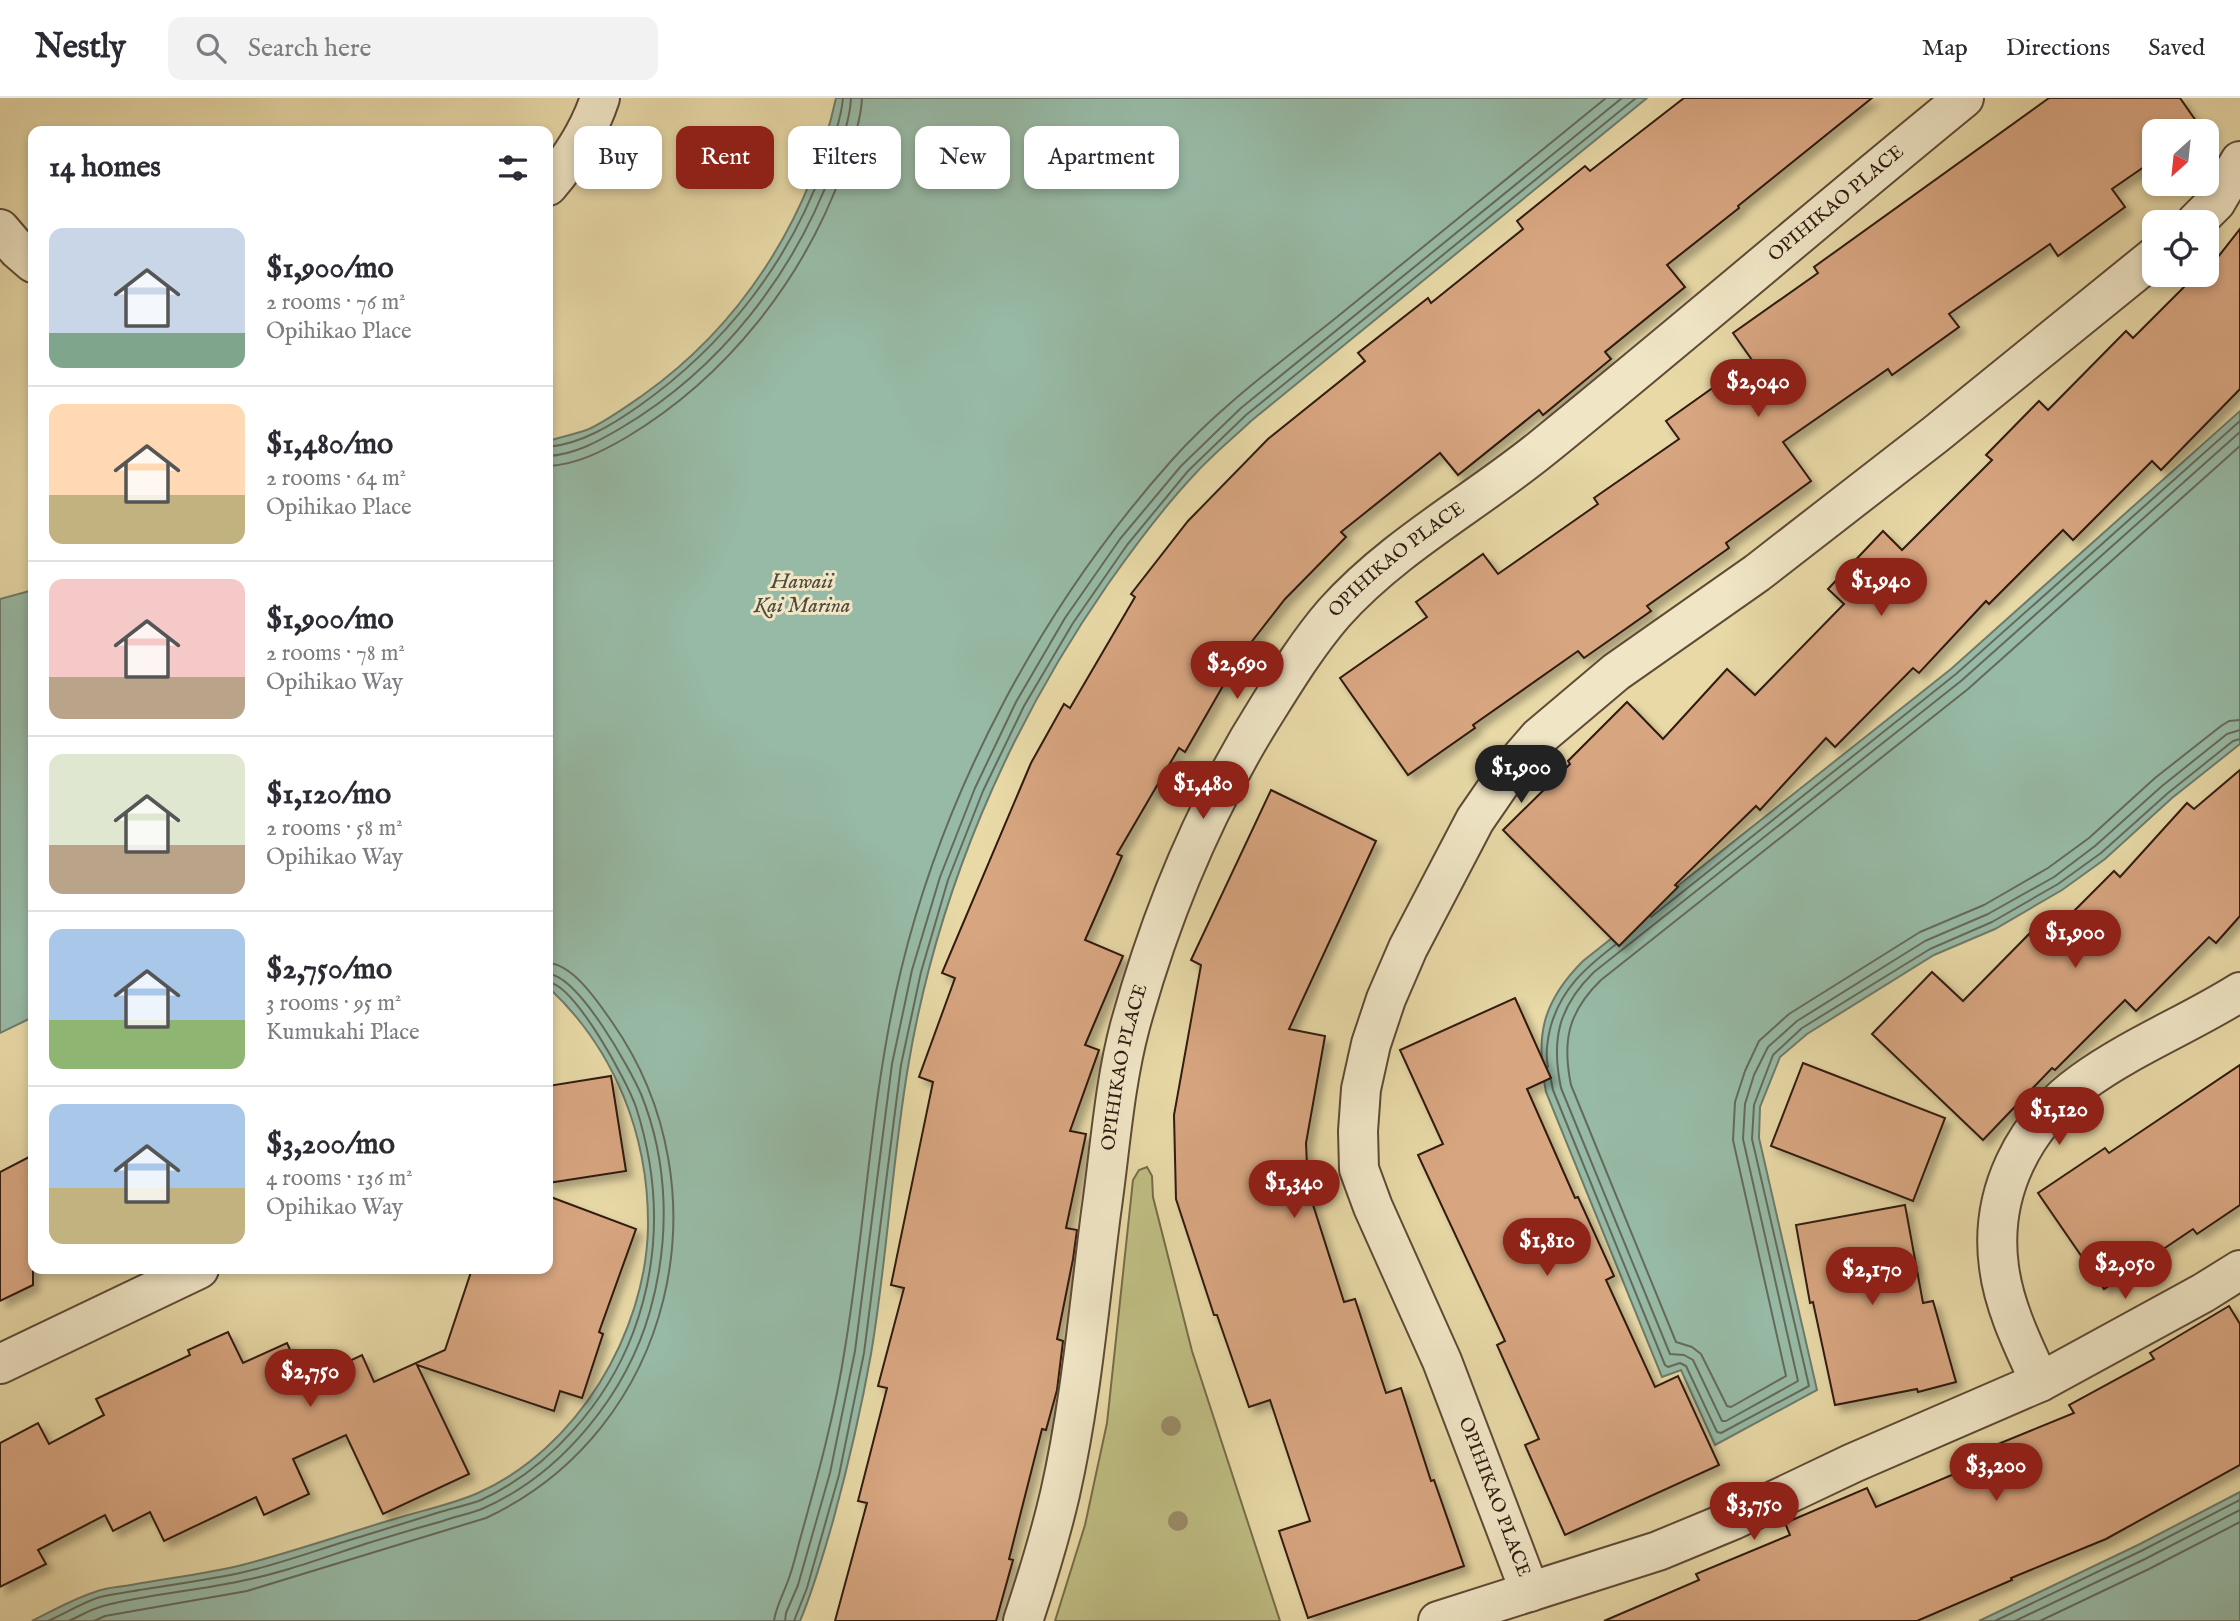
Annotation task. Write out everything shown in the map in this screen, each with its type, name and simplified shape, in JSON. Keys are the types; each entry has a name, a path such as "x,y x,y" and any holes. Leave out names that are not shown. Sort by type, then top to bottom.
{"street":[{"path":"553,180 578,148 600,98"},
{"name":"OPIHIKAO PLACE","path":"1023,1621 1043,1561 1061,1490 1072,1430 1116,1102 1128,1034 1167,908 1200,831 1239,752 1302,654 1336,611 1364,583 1399,553 1513,471 1628,379 1964,98"},
{"path":"2208,210 2216,202 2240,161"},
{"path":"0,229 28,259"},
{"name":"OPIHIKAO PLACE","path":"1530,1592 1442,1361 1373,1207 1359,1169 1357,1131 1361,1089 1371,1044 1386,999 1408,948 1475,820 1506,775 1548,730 1616,672 1757,573 1936,434 2142,267"},
{"path":"2040,1382 2013,1321 1999,1269 1997,1237 2002,1196 2014,1162 2029,1136 2053,1107 2083,1082 2240,992"},
{"path":"1438,1621 1658,1551 2040,1382 2240,1270"},
{"path":"0,1364 189,1274"}],"shaded area":[{"path":"1147,1167 1152,1176 1153,1197 1192,1351 1280,1621 1055,1621 1085,1525 1107,1423 1133,1180 1139,1170"}],"water":[{"name":"Hawaii Kai Marina","path":"836,98 1647,98 1251,421 1207,461 1182,488 1118,570 1072,639 1039,696 1008,754 981,814 937,938 921,1002 902,1103 877,1318 867,1375 833,1521 800,1621 32,1621 99,1590 242,1565 478,1493 514,1473 546,1448 575,1417 599,1383 619,1346 635,1307 644,1267 648,1227 647,1193 642,1160 624,1096 592,1038 572,1011 553,992 553,440 589,429 610,417 679,367 712,335 741,301 790,226 807,189 901,189 901,126 828,126"},
{"path":"2240,411 2240,744 2172,798 2105,859 2062,890 1995,929 1934,955 1807,1034 1780,1057 1760,1107 1759,1138 1817,1390 1715,1445 1681,1370 1662,1377 1546,1092 1541,1054 1545,1021 1550,1006 1569,976 1583,961 1951,669"},
{"path":"28,591 28,1019 0,1033 0,599"},
{"path":"2240,1492 2240,1621 1979,1621 2138,1545"}],"building":[{"path":"1684,98 1872,98 1667,265 1685,287 1605,352 1611,359 1543,415 1539,410 1458,475 1440,453 1341,532 1346,537 1285,599 1239,658 1185,752 1179,748 1117,854 1122,856 1085,940 1123,956 1085,1045 1099,1050 1070,1131 1086,1134 1066,1228 1077,1230 1057,1339 1063,1341 1057,1390 1046,1430 1042,1429 1009,1559 1013,1560 996,1621 835,1621 867,1503 858,1501 887,1388 878,1386 904,1288 891,1285 933,1082 919,1077 955,978 942,973 1031,763 1064,704 1070,708 1135,597 1131,594 1188,521 1268,439 1365,361 1358,353 1428,298 1431,303 1523,229 1517,221 1585,166 1590,171"},
{"path":"2049,98 2180,98 2195,119 2142,119 2142,168 2112,189 2125,207 2058,256 2050,244 1949,314 1959,327 1892,375 1888,369 1783,442 1811,481 1726,543 1729,548 1647,606 1651,611 1584,658 1578,651 1408,775 1340,678 1427,617 1416,602 1483,554 1498,574 1598,504 1594,498 1679,439 1666,421 1752,360 1733,333 1818,273 1814,267"},
{"path":"2240,229 2240,389 2161,470 2152,461 2073,540 2063,530 1989,604 1986,601 1919,673 1913,668 1835,747 1826,738 1760,810 1756,806 1675,885 1678,887 1619,946 1503,830 1570,764 1568,761 1627,702 1663,739 1727,669 1755,695 1844,604 1828,589 1883,531 1902,550 1992,460 1986,455 2039,401 2048,410 2126,331 2133,338 2184,287 2219,287 2219,256"},
{"path":"2240,770 2240,916 2216,943 2209,937 2136,1011 2125,1000 2055,1070 2052,1068 1983,1140 1872,1034 1932,972 1963,1001 2033,930 2044,941 2114,871 2120,877 2187,803 2194,809"},
{"path":"1271,790 1376,841 1289,1029 1325,1036 1306,1143 1308,1189 1344,1302 1355,1299 1386,1393 1401,1388 1431,1481 1434,1480 1464,1566 1308,1618 1279,1531 1310,1521 1270,1400 1249,1407 1217,1315 1214,1315 1176,1199 1174,1115 1201,965 1191,960"},
{"path":"1515,998 1551,1078 1527,1089 1575,1198 1578,1197 1614,1276 1606,1280 1655,1387 1678,1376 1719,1465 1565,1535 1525,1445 1539,1439 1497,1345 1505,1341 1418,1155 1443,1144 1400,1050"},
{"path":"1803,1063 1945,1118 1913,1201 1771,1146"},
{"path":"2240,1065 2240,1205 2197,1234 2193,1229 2104,1289 2038,1193 2105,1148 2109,1153"},
{"path":"611,1076 626,1171 553,1182 553,1085"},
{"path":"28,1158 28,1274 33,1274 33,1285 0,1301 0,1172"},
{"path":"553,1198 636,1229 599,1332 603,1334 582,1398 560,1391 554,1411 417,1365 469,1474 383,1514 346,1435 293,1459 309,1494 264,1515 256,1497 164,1541 150,1512 113,1531 105,1515 38,1550 46,1564 0,1587 0,1443 38,1423 49,1444 104,1415 96,1399 190,1355 188,1350 228,1332 243,1363 287,1343 305,1382 362,1355 374,1382 445,1350 470,1274 553,1274"},
{"path":"1905,1205 1923,1303 1933,1301 1956,1382 1918,1392 1917,1389 1835,1405 1813,1302 1810,1303 1796,1225"},
{"path":"2229,1306 2240,1324 2240,1465 2106,1539 1917,1621 1604,1621 1699,1580 1696,1574 1790,1535 1785,1523 1867,1488 1876,1507 1985,1461 1981,1451 2074,1413 2069,1405 2154,1359 2150,1353"}]}
